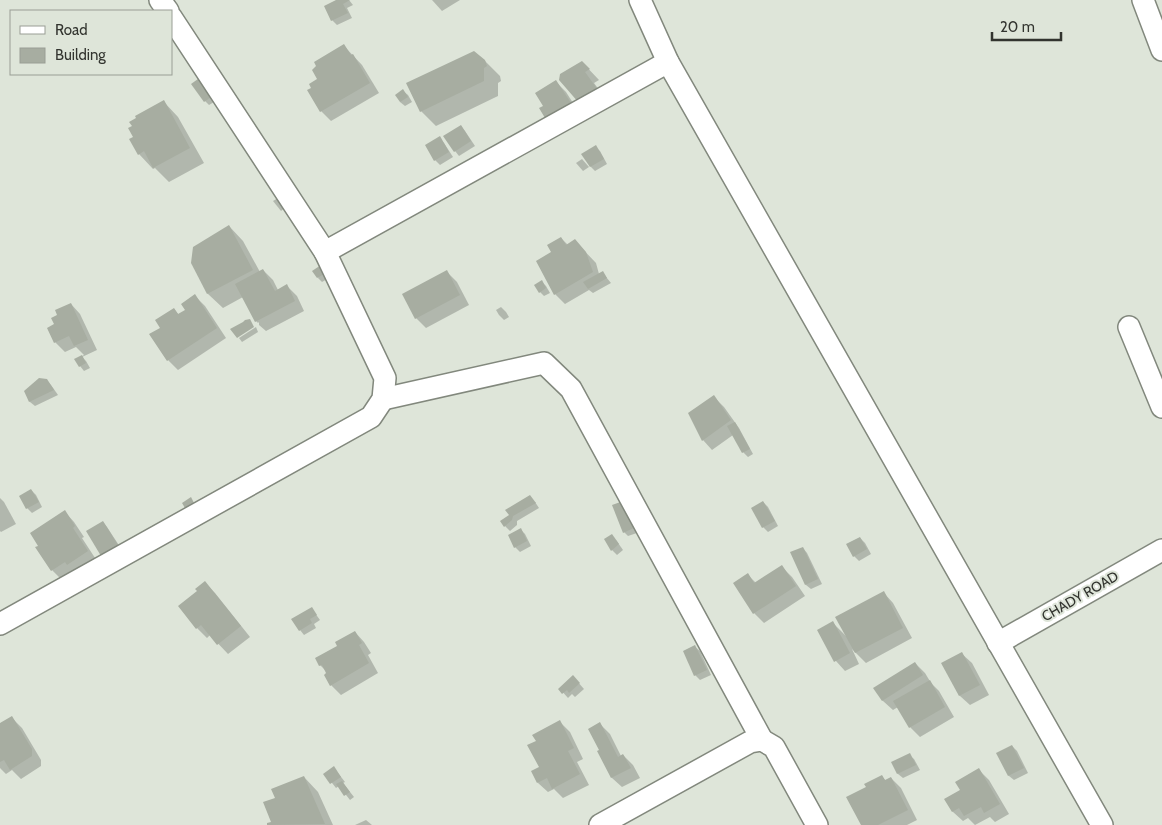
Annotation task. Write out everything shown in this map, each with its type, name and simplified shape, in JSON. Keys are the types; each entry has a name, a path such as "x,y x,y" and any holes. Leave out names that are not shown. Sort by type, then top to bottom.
{"street":[{"path":"640,0 668,62 1102,825"},
{"path":"1143,0 1162,50"},
{"path":"0,624 371,416 383,399 385,378 325,252 172,19"},
{"path":"325,252 668,62"},
{"path":"1129,327 1162,407"},
{"path":"383,399 544,363 571,389 762,740 774,746 817,825"},
{"name":"CHADY ROAD","path":"998,643 1162,550"},
{"path":"600,825 750,742 762,740"}],"building":[{"path":"336,0 350,0 343,4 348,13 331,21 324,6"},
{"path":"344,44 351,55 353,54 370,83 320,112 307,90 311,88 309,84 317,79 312,70 316,66 314,62"},
{"path":"474,51 485,60 487,66 484,68 484,81 420,112 406,83"},
{"path":"582,61 590,69 585,72 598,90 579,103 559,80 560,74"},
{"path":"205,74 217,93 204,102 191,84"},
{"path":"556,80 573,106 548,123 539,108 543,106 535,93"},
{"path":"403,89 408,97 400,102 395,95"},
{"path":"164,100 190,148 153,168 144,151 138,155 129,139 133,137 128,128 132,126 129,122 136,118 135,116"},
{"path":"461,125 471,141 454,152 443,136"},
{"path":"440,136 449,152 434,161 425,145"},
{"path":"596,145 604,159 590,167 581,154"},
{"path":"229,225 253,270 207,294 191,263 193,247"},
{"path":"561,237 566,245 575,239 586,252 593,272 554,295 536,261 551,252 547,245"},
{"path":"321,265 326,273 317,278 312,271"},
{"path":"263,269 275,291 287,284 295,301 255,322 235,284"},
{"path":"447,270 460,295 415,319 402,294"},
{"path":"603,271 607,278 588,289 583,282"},
{"path":"542,280 546,288 539,293 534,285"},
{"path":"195,294 217,328 167,361 149,334 160,328 155,320 174,308 178,314 185,310 181,304"},
{"path":"71,303 88,340 74,346 69,336 54,343 47,328 54,324 51,318 57,315 55,310"},
{"path":"250,319 254,327 237,338 230,329"},
{"path":"82,355 86,363 79,367 74,359"},
{"path":"39,378 47,379 54,390 29,402 24,391"},
{"path":"714,395 731,420 702,441 688,413"},
{"path":"735,422 750,449 742,453 727,426"},
{"path":"31,489 39,502 26,509 19,496"},
{"path":"530,495 536,503 513,516 512,520 504,527 500,521 509,515 505,510"},
{"path":"191,497 194,503 185,508 182,503"},
{"path":"626,500 636,527 623,533 612,505"},
{"path":"763,501 775,521 762,528 751,508"},
{"path":"65,510 75,526 73,528 88,551 67,565 65,562 51,571 35,547 38,546 30,533"},
{"path":"103,521 118,545 101,556 86,531"},
{"path":"521,528 527,541 514,548 508,535"},
{"path":"612,534 619,544 611,551 604,539"},
{"path":"860,537 867,549 853,557 846,544"},
{"path":"803,547 818,579 805,585 790,552"},
{"path":"782,565 796,586 753,614 733,583 748,573 754,583"},
{"path":"205,581 241,626 217,645 201,625 196,629 178,606 197,591 195,589"},
{"path":"884,591 903,628 855,653 835,617"},
{"path":"312,607 317,615 310,619 312,623 299,631 291,619"},
{"path":"833,621 850,653 834,662 817,630"},
{"path":"355,631 362,643 359,645 369,663 330,686 324,675 326,673 322,665 319,666 315,658 337,646 335,642"},
{"path":"695,645 707,670 694,676 683,651"},
{"path":"962,652 980,685 959,696 941,663"},
{"path":"915,662 923,675 882,701 873,688"},
{"path":"573,675 580,683 569,693 567,690 562,694 558,689"},
{"path":"930,680 945,707 909,728 893,701"},
{"path":"12,716 32,749 32,756 10,770 4,760 0,762 0,723"},
{"path":"560,720 574,748 568,751 580,774 552,789 547,778 537,783 531,771 539,767 527,745 536,741 532,735"},
{"path":"600,722 618,757 623,754 631,768 611,778 588,729"},
{"path":"1012,745 1024,768 1008,776 996,753"},
{"path":"910,753 916,765 897,774 891,762"},
{"path":"334,766 341,777 330,784 323,774"},
{"path":"979,768 1000,804 984,813 981,807 964,816 959,808 952,812 944,799 960,790 955,782"},
{"path":"882,775 885,780 891,777 908,810 878,825 861,825 846,797 866,787 864,784"},
{"path":"304,776 325,824 267,825 267,823 271,822 263,802 275,798 271,789"},
{"path":"342,781 350,792 344,796 336,784"}]}
